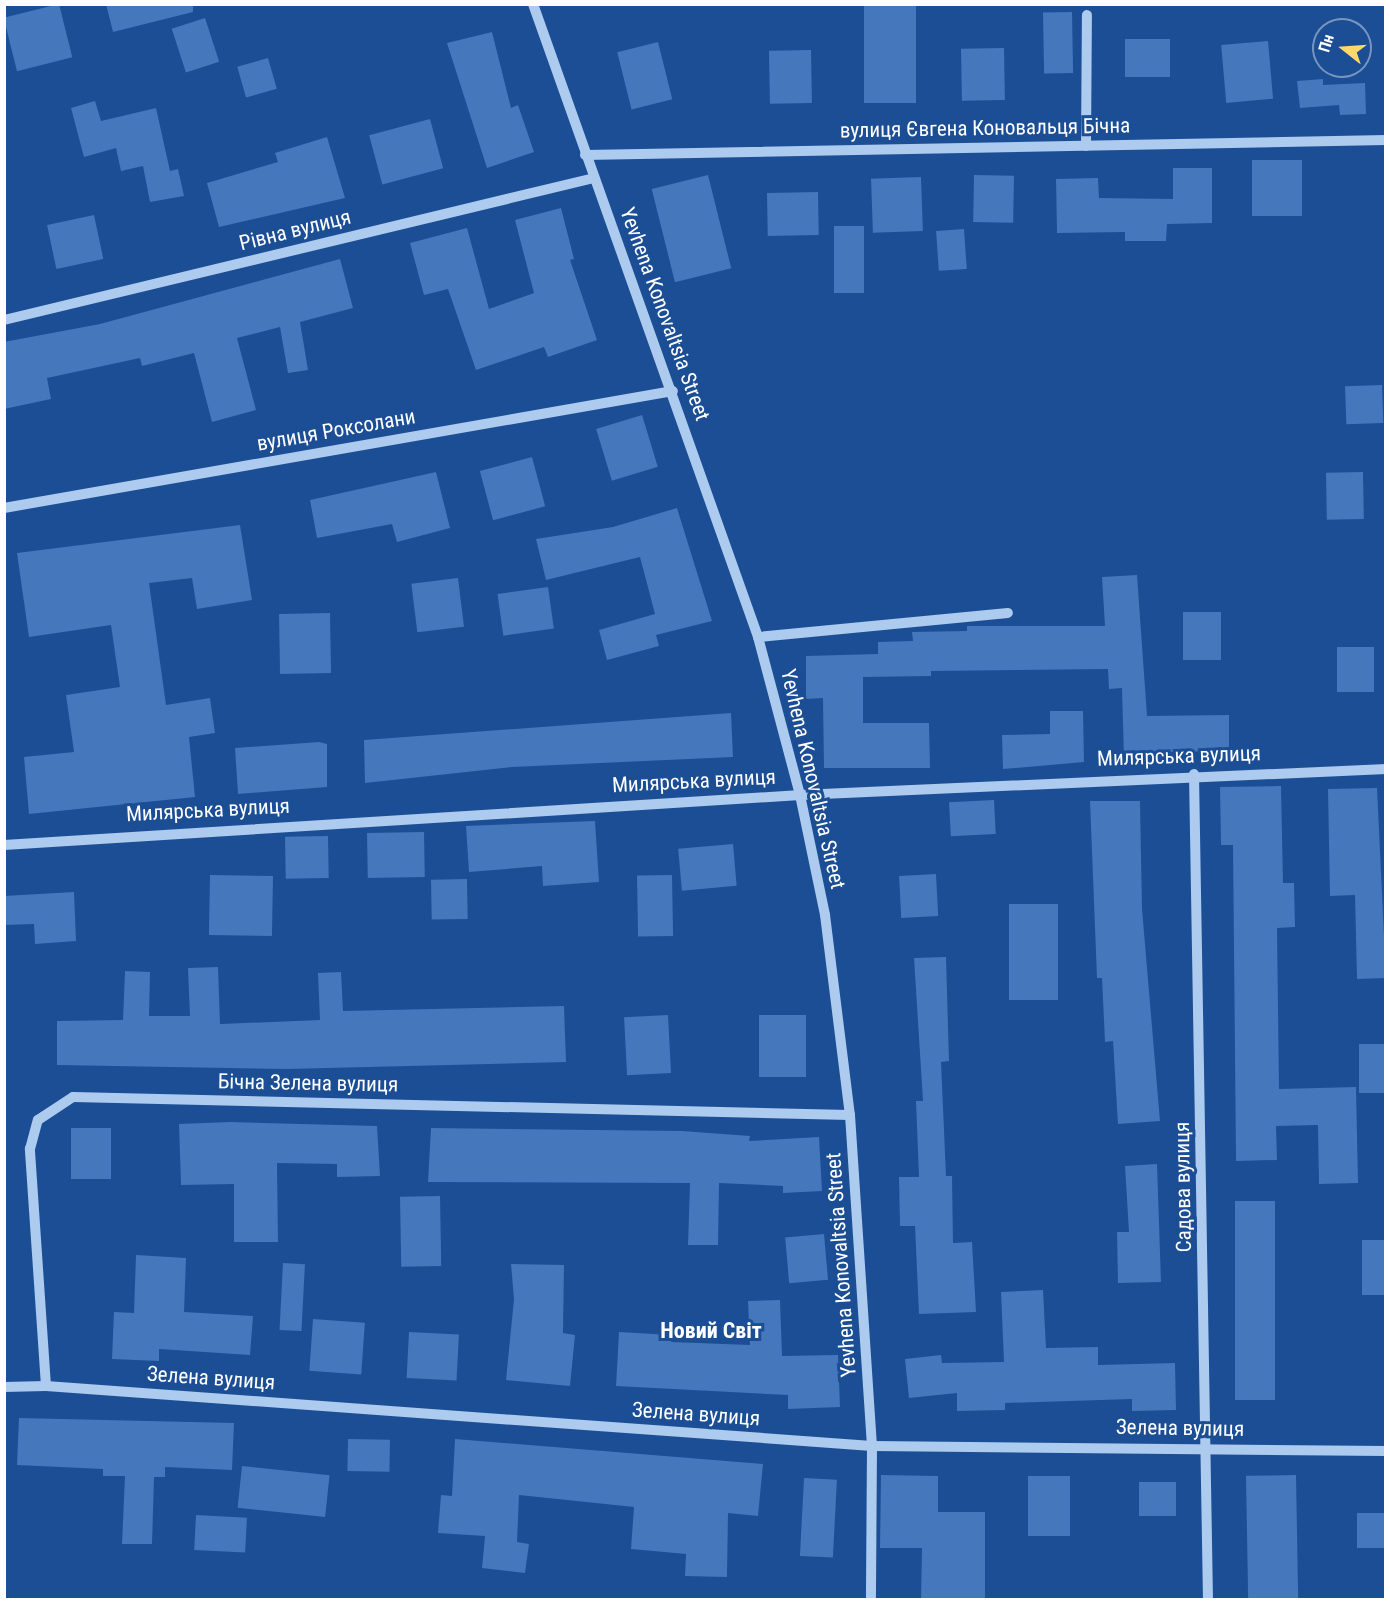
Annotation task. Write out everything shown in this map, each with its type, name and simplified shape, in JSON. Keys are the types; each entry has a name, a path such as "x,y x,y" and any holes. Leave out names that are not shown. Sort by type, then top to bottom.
{"street":[{"name":"Yevhena Konovaltsia Street","path":"534,4 585,155 673,391 758,637 800,795 825,915 850,1115 872,1446 871,1599"},
{"path":"1086,146 1087,15"},
{"name":"вулиця Євгена Коновальця Бічна","path":"585,155 1386,140"},
{"name":"Рівна вулиця","path":"4,320 594,178"},
{"name":"вулиця Роксолани","path":"4,508 673,391"},
{"path":"758,637 1008,613"},
{"name":"Милярська вулиця","path":"4,845 800,795 1194,774 1386,769"},
{"name":"Садова вулиця","path":"1194,774 1208,1448 1208,1599"},
{"name":"Бічна Зелена вулиця","path":"46,1386 30,1149 38,1120 73,1096 850,1115"},
{"name":"Зелена вулиця","path":"4,1388 46,1386 872,1446 1386,1451"}],"building":[{"path":"59,4 72,57 17,71 4,18"},
{"path":"106,4 193,4 193,12 113,32"},
{"path":"864,4 916,4 916,103 864,103"},
{"path":"1072,12 1073,73 1044,73 1043,13"},
{"path":"205,18 219,62 186,73 172,29"},
{"path":"492,32 511,108 518,105 534,152 487,168 447,43"},
{"path":"1125,39 1170,39 1170,77 1125,77"},
{"path":"1268,41 1273,99 1226,103 1221,45"},
{"path":"658,42 672,99 632,109 617,52"},
{"path":"1004,48 1005,100 962,101 961,49"},
{"path":"811,50 812,103 770,104 769,51"},
{"path":"268,58 277,89 246,98 237,67"},
{"path":"1323,79 1323,85 1365,83 1366,114 1340,115 1339,105 1300,108 1297,81"},
{"path":"95,101 101,121 156,108 170,171 178,169 184,196 150,202 143,166 121,171 116,148 84,157 71,108"},
{"path":"430,119 443,168 382,185 369,135"},
{"path":"327,137 345,198 219,227 207,183 278,162 275,153"},
{"path":"1252,160 1302,160 1302,216 1252,216"},
{"path":"1173,168 1212,168 1212,223 1167,224 1166,241 1125,241 1125,232 1057,233 1056,179 1098,178 1099,198 1173,199"},
{"path":"708,175 731,268 675,282 652,189"},
{"path":"974,175 1014,176 1013,223 973,222"},
{"path":"921,177 923,231 873,233 871,179"},
{"path":"818,192 819,235 768,236 767,193"},
{"path":"561,208 574,259 570,260 597,340 548,357 544,347 476,370 448,289 424,295 410,243 467,228 489,309 534,293 515,220"},
{"path":"94,215 103,259 56,269 47,225"},
{"path":"834,226 864,226 864,293 834,293"},
{"path":"964,229 967,269 939,271 936,231"},
{"path":"340,259 353,308 300,322 308,370 288,373 280,327 237,338 256,410 212,422 194,353 142,366 140,358 47,378 51,399 4,409 4,342 100,324"},
{"path":"1382,385 1383,423 1346,424 1345,386"},
{"path":"642,415 658,467 612,481 596,429"},
{"path":"532,457 545,506 493,520 480,471"},
{"path":"436,472 450,528 397,542 392,524 317,538 310,500"},
{"path":"1363,472 1364,519 1327,520 1326,473"},
{"path":"677,508 712,621 656,635 659,646 607,660 599,630 655,614 640,557 546,580 536,539 613,527"},
{"path":"240,525 252,600 197,609 192,578 149,583 166,705 210,698 215,733 189,737 195,797 29,814 24,757 74,752 66,695 120,687 111,625 29,637 17,553"},
{"path":"1137,575 1147,716 1229,715 1229,751 1161,752 1161,759 1124,760 1122,688 1109,689 1108,669 931,671 931,676 863,677 863,723 929,723 930,768 824,768 823,698 806,699 806,656 878,654 878,642 913,641 912,632 967,631 967,626 1105,626 1102,577"},
{"path":"458,578 464,627 417,632 411,584"},
{"path":"548,587 554,629 503,636 497,594"},
{"path":"1183,612 1221,612 1221,660 1183,660"},
{"path":"330,613 331,673 280,674 279,614"},
{"path":"1337,647 1374,647 1374,692 1337,692"},
{"path":"1050,711 1083,711 1084,762 1003,769 1002,735 1050,734"},
{"path":"731,713 733,757 512,767 365,783 364,740"},
{"path":"319,742 327,744 327,787 238,794 235,748"},
{"path":"1281,786 1283,883 1294,883 1295,927 1277,928 1279,1089 1356,1087 1358,1183 1319,1184 1318,1125 1276,1126 1277,1160 1236,1161 1233,845 1221,845 1220,787"},
{"path":"1377,788 1386,978 1357,979 1355,895 1330,896 1328,789"},
{"path":"994,800 996,834 951,836 949,802"},
{"path":"1090,801 1140,801 1142,909 1160,1121 1118,1124 1113,1041 1105,1042 1102,978 1097,978"},
{"path":"595,821 599,882 543,886 542,866 469,872 466,826"},
{"path":"424,832 425,877 368,878 367,833"},
{"path":"328,836 329,878 286,879 285,837"},
{"path":"733,844 737,886 682,891 678,849"},
{"path":"936,874 938,916 901,918 899,876"},
{"path":"210,875 273,876 272,936 209,935"},
{"path":"672,875 673,936 638,937 637,876"},
{"path":"467,879 468,919 432,920 431,880"},
{"path":"74,892 76,941 35,944 34,924 4,925 4,896"},
{"path":"1009,904 1058,904 1058,1000 1009,1000"},
{"path":"946,957 949,1061 941,1062 946,1176 952,1176 953,1243 972,1242 976,1312 919,1314 915,1226 900,1226 899,1177 919,1177 916,1101 923,1101 914,958"},
{"path":"218,967 220,1024 320,1020 318,973 341,972 343,1011 564,1006 566,1062 287,1069 57,1065 57,1021 123,1020 125,971 150,972 149,1016 190,1016 188,968"},
{"path":"668,1015 671,1073 627,1075 624,1017"},
{"path":"759,1015 806,1015 806,1077 759,1077"},
{"path":"1359,1044 1386,1044 1386,1093 1359,1093"},
{"path":"230,1122 377,1126 380,1176 337,1177 337,1164 277,1163 278,1242 234,1242 234,1184 181,1185 179,1124"},
{"path":"71,1128 111,1128 111,1179 71,1179"},
{"path":"431,1128 682,1131 750,1136 749,1141 819,1137 822,1191 783,1193 783,1186 719,1183 718,1245 688,1245 690,1183 428,1182"},
{"path":"1157,1164 1161,1282 1118,1283 1117,1232 1129,1232 1125,1166"},
{"path":"440,1196 441,1266 401,1267 400,1197"},
{"path":"1235,1201 1275,1201 1275,1400 1235,1400"},
{"path":"824,1234 828,1280 789,1283 785,1237"},
{"path":"1362,1240 1386,1240 1386,1295 1362,1295"},
{"path":"136,1255 186,1258 184,1312 253,1316 250,1355 159,1349 159,1361 112,1359 114,1312 134,1313"},
{"path":"283,1263 305,1264 301,1331 279,1330"},
{"path":"511,1264 564,1265 563,1333 575,1335 570,1386 506,1380 514,1299"},
{"path":"1043,1290 1046,1348 1098,1347 1098,1365 1175,1363 1176,1410 1132,1411 1132,1399 1005,1403 1005,1410 957,1411 957,1393 909,1398 905,1359 941,1355 942,1363 1004,1362 1001,1292"},
{"path":"780,1300 782,1356 838,1355 840,1407 788,1409 788,1395 616,1386 619,1332 671,1335 671,1342 750,1345 748,1301"},
{"path":"313,1319 365,1323 361,1375 309,1371"},
{"path":"409,1332 459,1335 457,1381 407,1378"},
{"path":"19,1418 234,1423 232,1470 165,1467 165,1477 154,1477 152,1544 122,1544 125,1476 103,1476 103,1469 17,1465"},
{"path":"348,1439 390,1440 389,1472 347,1471"},
{"path":"455,1439 763,1464 758,1516 728,1513 727,1577 685,1576 686,1554 631,1549 634,1507 519,1495 517,1542 529,1544 525,1573 482,1568 485,1536 438,1533 441,1495 452,1496"},
{"path":"242,1466 330,1475 325,1517 238,1508"},
{"path":"881,1475 938,1476 938,1512 985,1512 985,1599 921,1599 922,1548 880,1548"},
{"path":"1296,1475 1298,1599 1248,1600 1246,1476"},
{"path":"1028,1476 1070,1476 1070,1536 1028,1536"},
{"path":"804,1478 837,1480 833,1558 800,1556"},
{"path":"1139,1482 1176,1482 1176,1516 1139,1516"},
{"path":"1357,1513 1386,1513 1386,1548 1357,1548"},
{"path":"196,1515 247,1518 245,1553 194,1550"}],"district":[{"name":"Новий Світ","path":"711,1331"}]}
